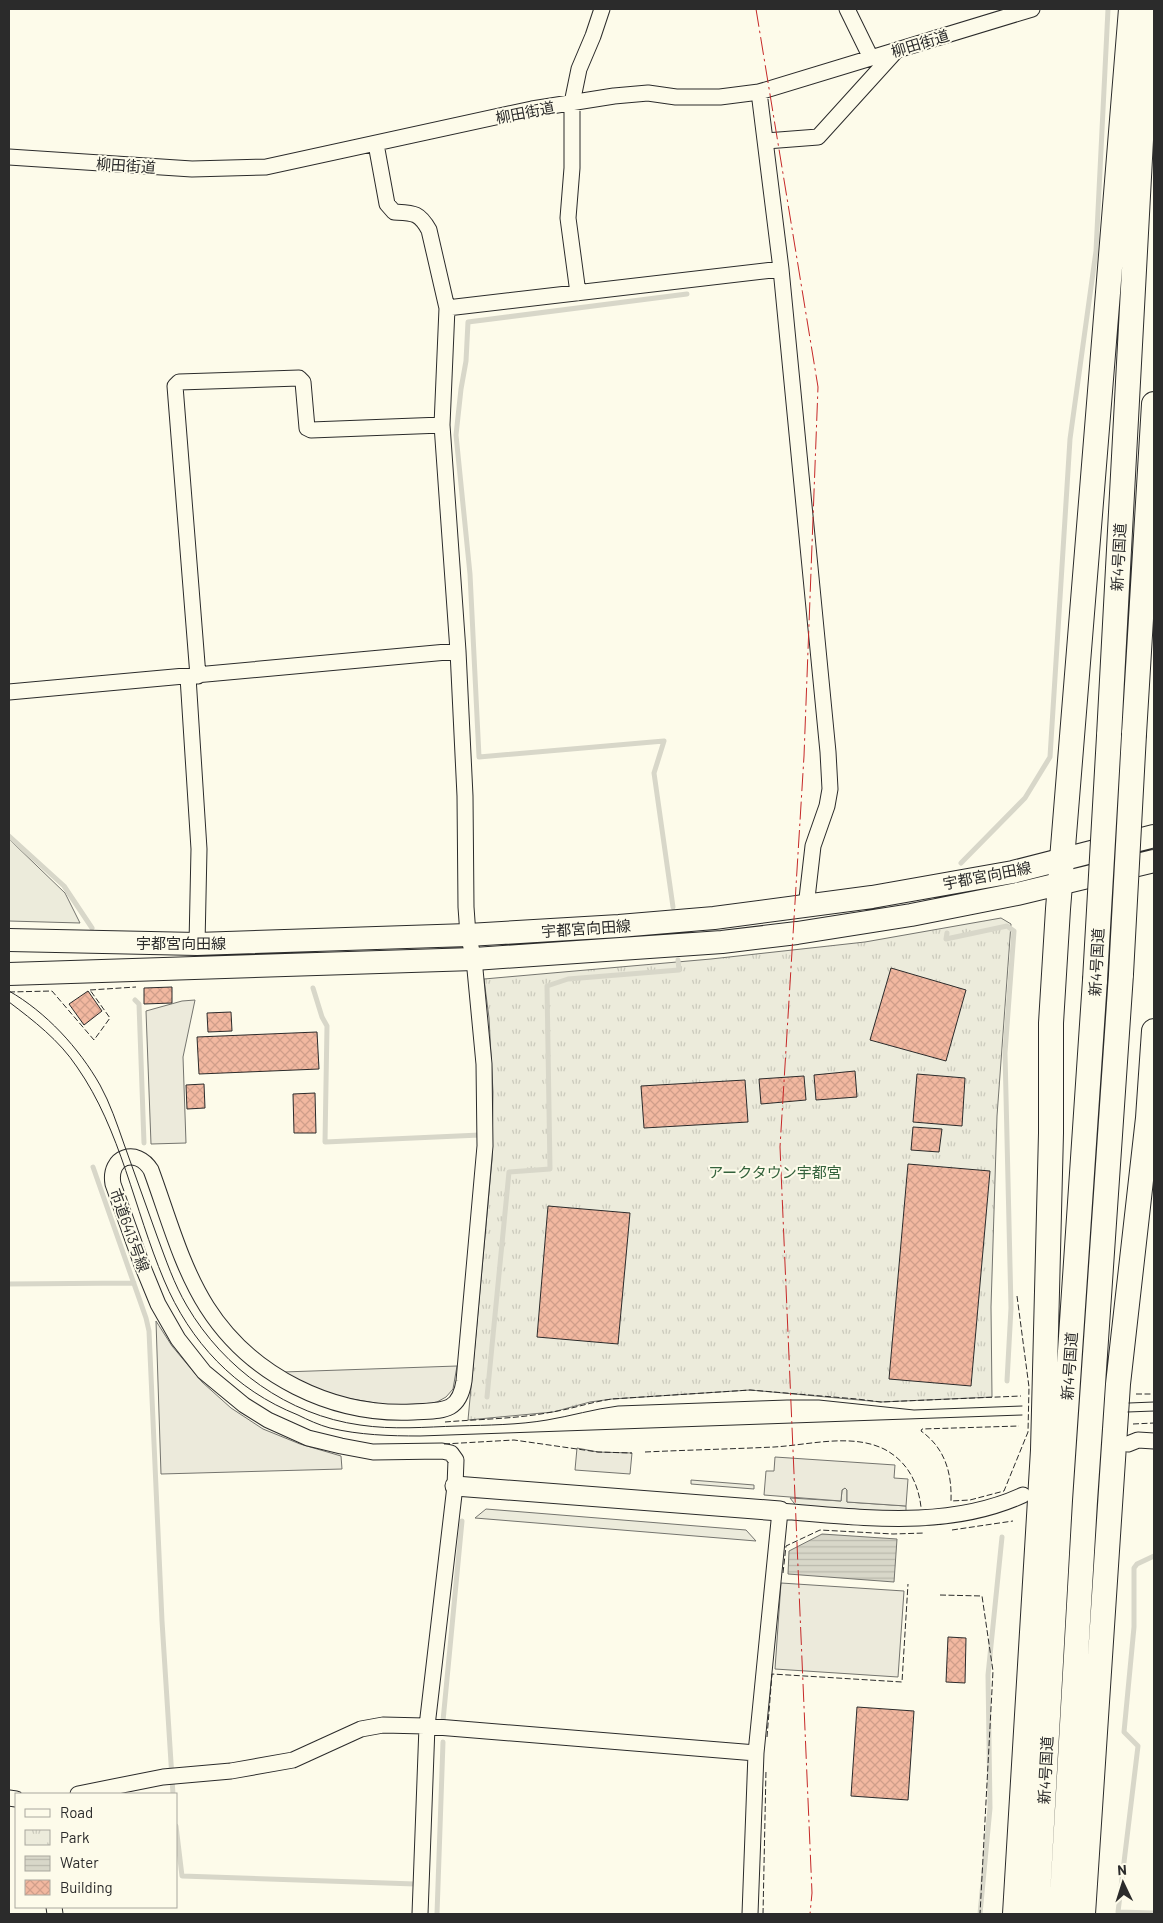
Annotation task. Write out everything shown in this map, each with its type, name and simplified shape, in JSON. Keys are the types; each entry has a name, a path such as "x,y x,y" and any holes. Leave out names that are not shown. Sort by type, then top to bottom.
{"highway":[{"path":"1015,1914 1043,1450 1050,1162 1051,1023 1130,9"},
{"name":"新4号国道","path":"1036,1914 1060,1500 1095,980 1148,9"},
{"name":"新4号国道","path":"1061,1914 1154,404"},
{"path":"1083,1914 1118,1384 1148,1118 1154,1031"}],"main road":[{"name":"宇都宮向田線","path":"9,940 197,944 468,935 723,917 806,907 1013,872 1154,836"},
{"name":"宇都宮向田線","path":"9,974 474,959 722,942 797,933 911,915 1017,894 1154,861"}],"street":[{"path":"578,293 568,218 572,168 572,103 579,69 602,9"},
{"path":"847,9 871,58"},
{"name":"柳田街道","path":"9,157 192,169 257,167 315,157 532,109 614,96 648,93 676,97 720,97 759,92 1032,9"},
{"path":"766,141 818,137 896,51"},
{"path":"759,92 781,269 828,752 830,789 813,846 806,907"},
{"path":"376,144 386,204 394,212 414,213 423,219 429,230 448,308 442,425 458,651 466,907 468,935 474,959"},
{"path":"448,308 781,269"},
{"path":"197,944 199,849 193,676 175,386 179,382 299,378 303,382 307,428 311,430 442,425"},
{"path":"9,692 458,651"},
{"name":"市道6413号線","path":"455,1486 456,1460 451,1453 442,1451 373,1452 308,1438 268,1420 252,1410 204,1372 178,1339 158,1304 113,1184 113,1169 117,1162 134,1156 141,1158 152,1170 191,1278 206,1306 224,1331 252,1359 282,1380 314,1396 347,1406 410,1412 448,1408 458,1402 464,1381 485,1146 484,1064 474,959"},
{"path":"1128,1444 1138,1440 1154,1441"},
{"path":"420,1914 426,1726 455,1486 889,1518 918,1518 966,1513 994,1506 1023,1495"},
{"path":"750,1914 756,1753 780,1511"},
{"path":"83,1793 162,1777 231,1771 293,1760 361,1729 383,1725 426,1726 756,1753"}],"green space":[{"path":"9,839 65,893 80,923 9,921"},
{"name":"アークタウン宇都宮","path":"1001,918 1011,924 997,1116 991,1307 992,1397 881,1402 750,1390 612,1399 590,1402 553,1412 468,1420 492,1160 493,1092 489,1018 484,979 711,959 865,942"},
{"path":"691,1480 754,1485 754,1489 691,1484"},
{"path":"845,1488 847,1490 847,1502 906,1506 906,1514 798,1508 790,1498 841,1501 842,1490"},
{"path":"486,1509 746,1530 756,1541 475,1518"}],"shaded area":[{"path":"195,1000 183,1057 186,1143 151,1144 146,1011 182,1001"},
{"path":"156,1321 172,1346 202,1382 231,1408 263,1429 300,1444 341,1456 342,1469 161,1474"},
{"path":"457,1366 453,1389 446,1397 437,1402 423,1404 387,1405 334,1396 283,1372"},
{"path":"577,1448 598,1452 632,1453 630,1474 575,1470"},
{"path":"775,1457 895,1465 894,1478 908,1479 906,1506 847,1502 847,1490 845,1488 842,1490 841,1501 764,1495 766,1471 774,1471"},
{"path":"781,1583 904,1591 898,1677 775,1669"}],"water":[{"path":"822,1534 897,1539 894,1582 788,1574 789,1551"}],"building":[{"path":"891,968 966,990 946,1061 870,1040"},
{"path":"172,987 172,1003 144,1004 144,988"},
{"path":"88,991 102,1011 84,1025 69,1004"},
{"path":"231,1012 232,1031 208,1032 207,1013"},
{"path":"317,1032 319,1069 199,1074 197,1037"},
{"path":"855,1071 857,1097 816,1100 814,1075"},
{"path":"917,1074 965,1078 962,1126 913,1122"},
{"path":"804,1076 806,1100 761,1104 759,1079"},
{"path":"745,1080 748,1122 644,1128 641,1086"},
{"path":"204,1084 205,1108 187,1109 186,1085"},
{"path":"315,1093 316,1133 294,1133 293,1094"},
{"path":"913,1127 942,1129 939,1152 911,1150"},
{"path":"908,1164 990,1171 971,1386 889,1379"},
{"path":"548,1206 630,1213 618,1344 537,1337"},
{"path":"948,1637 966,1638 965,1683 946,1682"},
{"path":"857,1707 914,1711 908,1800 851,1796"}],"waterway":[{"path":"961,863 1025,798 1050,757 1070,439 1096,251 1108,9"},
{"path":"673,907 654,773 664,741 479,757 470,574 456,435 466,361 468,322 687,294"},
{"path":"9,836 64,886 92,928"},
{"path":"947,933 946,939 1007,926 1014,931 1005,1053 1011,1308 1007,1381"},
{"path":"487,1397 509,1172 550,1169 547,986 568,979 679,970 678,960"},
{"path":"313,988 322,1017 327,1026 325,1142 480,1135 480,1137"},
{"path":"135,1000 139,1004 144,1143"},
{"path":"93,1167 149,1331 162,1621 173,1793"},
{"path":"9,1284 134,1283"},
{"path":"443,1721 462,1521"},
{"path":"980,1914 990,1808 988,1675 1002,1537"},
{"path":"1154,1556 1137,1564 1134,1568 1134,1627 1124,1732 1138,1746 1118,1912 1154,1913"},
{"path":"437,1914 443,1742"},
{"path":"178,1843 182,1876 415,1884"}],"tram line":[{"path":"9,991 36,1009 61,1032 92,1071 100,1085 113,1114 174,1281 182,1298 202,1329 239,1369 283,1400 308,1411 333,1420 360,1425 409,1428 525,1423 618,1406 787,1400 819,1400 914,1410 1022,1406"},
{"path":"9,1002 37,1024 62,1048 92,1091 116,1143 164,1280 187,1324 201,1343 235,1378 275,1405 314,1422 330,1428 352,1432 420,1436 1022,1415"},
{"path":"1129,1403 1154,1402"},
{"path":"1128,1412 1154,1411"}],"fence":[{"path":"90,990 136,987"},
{"path":"9,992 52,991 94,1040 110,1018 90,990"},
{"path":"1017,1296 1029,1387 1028,1432 1004,1491 970,1500 951,1501 950,1481 945,1462 936,1445 921,1431 922,1429 1019,1426"},
{"path":"445,1422 539,1414 612,1399 750,1390 881,1402 1021,1396"},
{"path":"1136,1394 1154,1394"},
{"path":"1133,1424 1154,1423"},
{"path":"444,1444 514,1440 598,1452 632,1453"},
{"path":"645,1452 774,1447 830,1441 871,1444 892,1454 905,1466 914,1481 921,1507"},
{"path":"952,1530 1013,1521"},
{"path":"783,1573 786,1546 820,1530 893,1534 925,1533"},
{"path":"767,1737 772,1674 902,1682 908,1584"},
{"path":"940,1595 982,1596 993,1671 980,1914"},
{"path":"763,1914 766,1770"}],"power":[{"path":"756,9 818,387 804,756 780,1147 812,1893 810,1914"}]}
